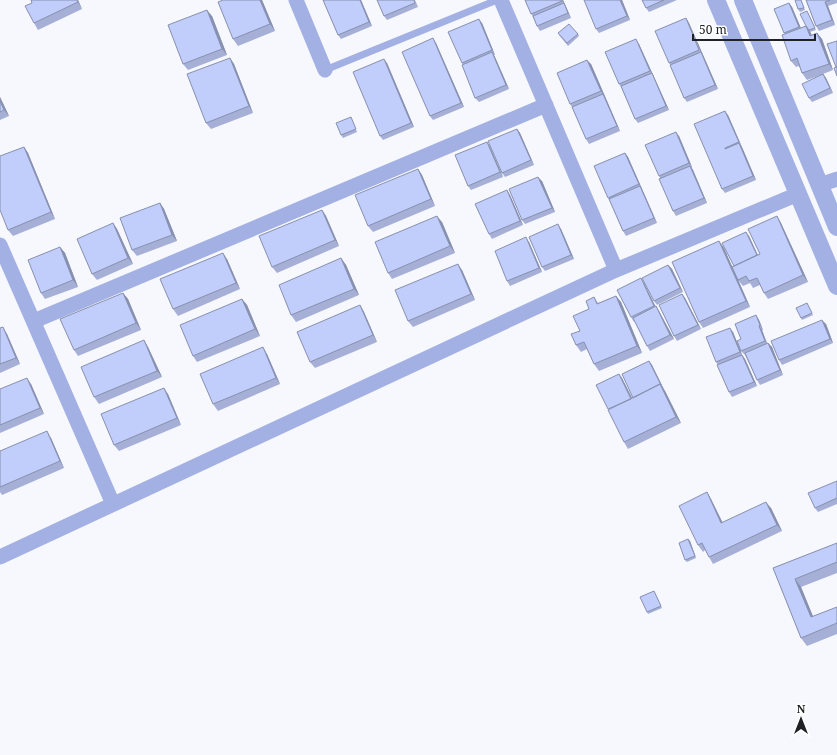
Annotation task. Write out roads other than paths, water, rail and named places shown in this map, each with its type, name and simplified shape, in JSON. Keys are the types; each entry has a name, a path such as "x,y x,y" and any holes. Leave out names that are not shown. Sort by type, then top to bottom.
{"street":[{"path":"296,0 325,70"},
{"path":"501,0 616,270"},
{"path":"716,0 837,286"},
{"path":"743,0 837,227"},
{"path":"34,321 546,105"},
{"path":"819,185 837,179"},
{"path":"0,557 616,270 798,194"},
{"path":"0,245 113,504"}],"lane":[{"path":"325,70 498,0"}]}
